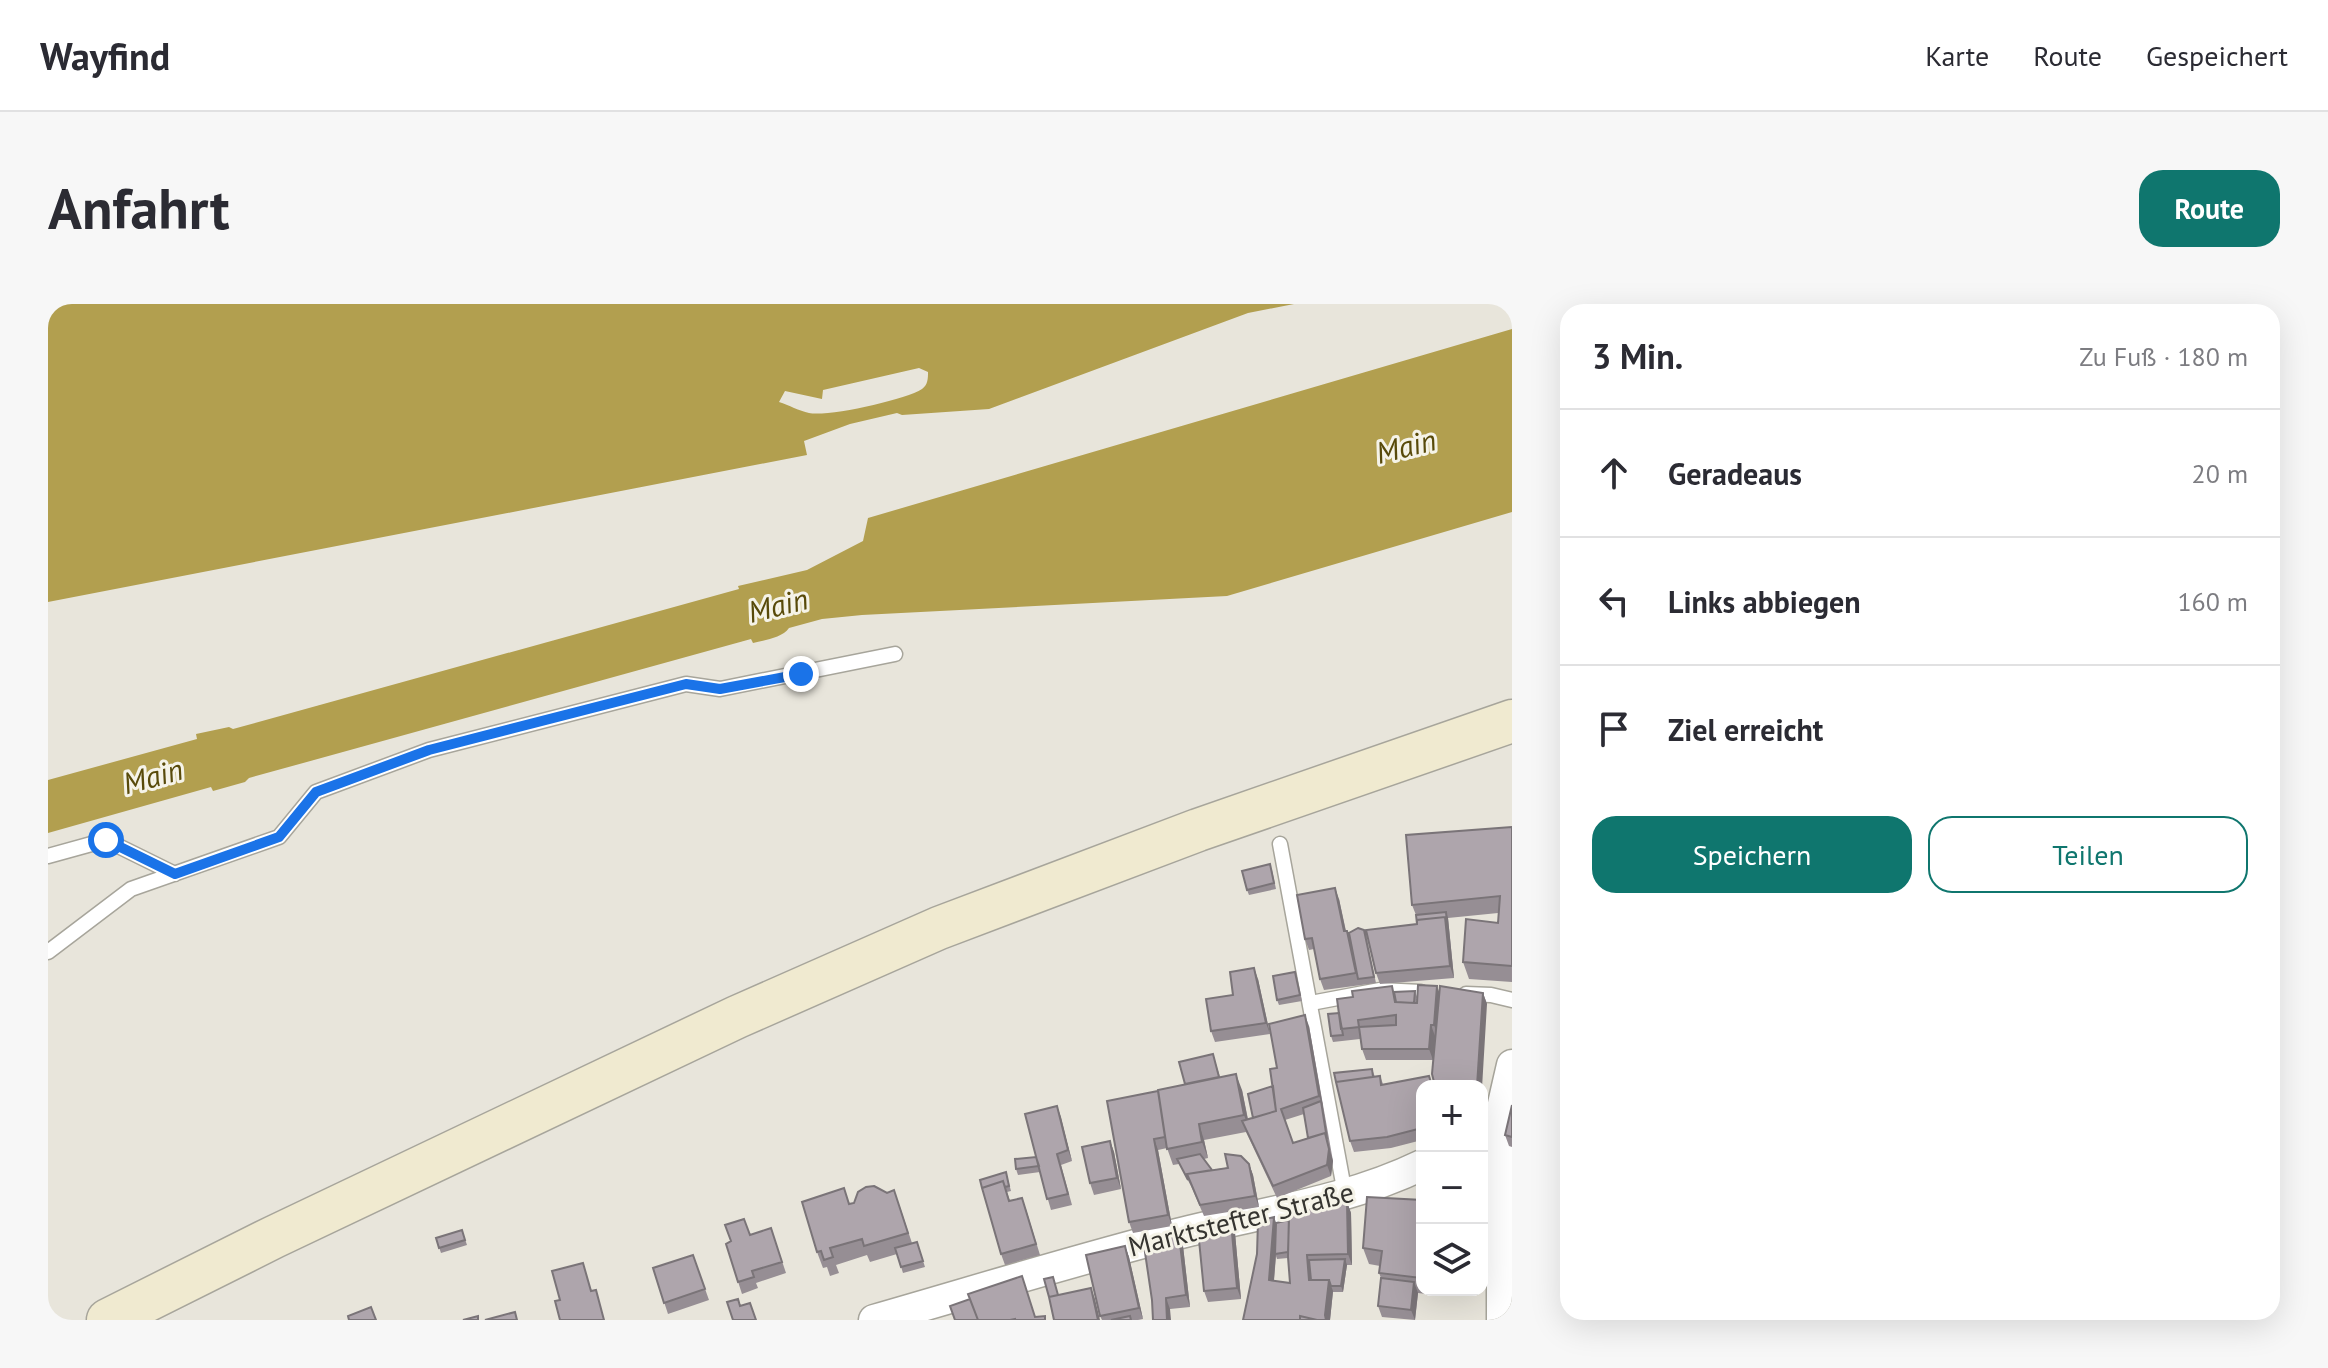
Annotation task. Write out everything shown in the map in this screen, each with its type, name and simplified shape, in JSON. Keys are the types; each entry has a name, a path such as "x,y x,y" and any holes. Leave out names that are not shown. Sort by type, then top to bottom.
{"main road":[{"path":"108,1320 274,1237 737,1017 939,928 1198,830 1512,721"}],"street":[{"path":"1502,1320 1499,1207 1489,1133 1512,1065"},
{"name":"Marktstefter Straße","path":"874,1320 1175,1235 1415,1174"}],"lane":[{"path":"48,952 131,889 279,837 316,792 429,750 686,684 720,689 895,654"},
{"path":"48,856 106,840 175,874"},
{"path":"1280,844 1345,1194"},
{"path":"1311,1003 1380,990 1491,995 1512,1000"}],"water":[{"path":"48,304 1294,304 1248,313 989,409 897,413 850,424 804,441 807,455 48,602","holes":["919,368 928,372 927,383 922,389 866,407 819,414 779,402 785,391 822,399 823,390"]},
{"name":"Main","path":"1512,329 1512,512 1227,596 822,619 789,628 768,640 753,643 751,639 249,778 245,782 213,791 211,787 48,833 48,780 197,739 196,734 229,727 233,729 739,589 738,586 807,570 863,541 868,518"}],"building":[{"path":"1512,827 1512,966 1463,962 1466,919 1498,923 1500,896 1412,905 1406,835"},
{"path":"1270,864 1274,883 1247,890 1242,871"},
{"path":"1335,888 1356,973 1320,979 1312,938 1305,939 1297,895"},
{"path":"1446,912 1447,923 1445,917 1417,920 1417,924 1416,915"},
{"path":"1445,917 1450,966 1376,973 1366,930"},
{"path":"1358,928 1364,930 1374,977 1358,979 1349,933"},
{"path":"1254,968 1266,1023 1211,1031 1206,999 1233,995 1230,972"},
{"path":"1295,972 1300,995 1277,1000 1273,976"},
{"path":"1418,985 1437,986 1429,1049 1362,1049 1359,1027 1341,1029 1337,999 1353,997 1352,991 1392,986 1395,1002 1417,1003","holes":["1396,1015 1396,1025 1359,1027 1358,1020"]},
{"path":"1440,986 1483,993 1477,1080 1434,1080"},
{"path":"1415,991 1414,1003 1396,1002 1394,992"},
{"path":"1339,1013 1343,1035 1331,1036 1328,1014"},
{"path":"1305,1015 1319,1096 1281,1109 1293,1143 1325,1133 1329,1149 1327,1165 1273,1186 1242,1121 1276,1111 1270,1069 1277,1068 1269,1024"},
{"path":"1213,1054 1219,1077 1185,1084 1179,1062"},
{"path":"1372,1069 1373,1077 1336,1082 1334,1073"},
{"path":"1236,1074 1244,1115 1199,1124 1202,1142 1167,1149 1158,1090"},
{"path":"1380,1076 1381,1085 1429,1076 1430,1080 1416,1080 1416,1130 1350,1141 1336,1082"},
{"path":"1273,1086 1276,1111 1253,1118 1248,1094"},
{"path":"1158,1091 1165,1137 1154,1139 1168,1215 1129,1222 1107,1101"},
{"path":"1321,1101 1327,1139 1325,1133 1308,1138 1303,1108"},
{"path":"1512,1105 1512,1137 1505,1135"},
{"path":"1057,1106 1068,1150 1057,1154 1068,1194 1047,1199 1025,1114"},
{"path":"1110,1141 1117,1178 1090,1183 1082,1147"},
{"path":"1200,1154 1212,1170 1187,1174 1188,1180 1177,1159"},
{"path":"1225,1154 1241,1156 1249,1164 1255,1196 1200,1205 1187,1174 1228,1168"},
{"path":"1036,1157 1039,1166 1016,1169 1015,1159"},
{"path":"1006,1172 1009,1186 1005,1187 1003,1181 982,1188 980,1180"},
{"path":"1003,1181 1009,1201 1022,1198 1036,1244 1001,1254 982,1188"},
{"path":"874,1186 887,1193 894,1190 908,1233 864,1246 862,1239 830,1248 833,1257 824,1260 821,1251 817,1252 802,1202 844,1188 849,1204 854,1203 858,1192"},
{"path":"1367,1197 1416,1200 1416,1277 1379,1273 1382,1251 1363,1248"},
{"path":"1347,1202 1348,1254 1307,1255 1309,1280 1329,1280 1326,1320 1300,1316 1300,1320 1243,1320 1257,1254 1258,1221 1274,1217 1269,1280 1290,1283 1289,1214"},
{"path":"744,1219 750,1235 771,1228 782,1262 752,1271 754,1277 738,1282 726,1244 731,1241 725,1225"},
{"path":"1289,1220 1288,1252 1275,1254 1276,1223"},
{"path":"1231,1222 1237,1288 1204,1291 1198,1230"},
{"path":"462,1230 465,1240 439,1248 436,1238"},
{"path":"1179,1235 1186,1295 1166,1298 1167,1320 1153,1320 1143,1239"},
{"path":"917,1242 923,1261 901,1267 895,1248"},
{"path":"1125,1246 1139,1308 1100,1316 1086,1255"},
{"path":"693,1255 705,1289 664,1303 653,1268"},
{"path":"1345,1259 1341,1286 1331,1286 1329,1280 1311,1280 1309,1260"},
{"path":"583,1263 591,1291 596,1290 604,1320 560,1320 555,1301 560,1300 552,1271"},
{"path":"1022,1276 1035,1317 1045,1316 1045,1320 978,1320 968,1294"},
{"path":"1053,1277 1058,1295 1049,1297 1044,1279"},
{"path":"1381,1278 1414,1282 1411,1310 1378,1306"},
{"path":"1091,1288 1098,1320 1054,1320 1049,1297"},
{"path":"738,1299 740,1306 750,1303 756,1320 733,1320 727,1302"},
{"path":"970,1299 978,1320 955,1320 950,1306"},
{"path":"371,1307 376,1320 349,1320 348,1316"},
{"path":"515,1312 517,1320 485,1320"}],"route":[{"path":"106,840 175,874 279,837 316,792 429,750 686,684 720,689 801,674"}]}
